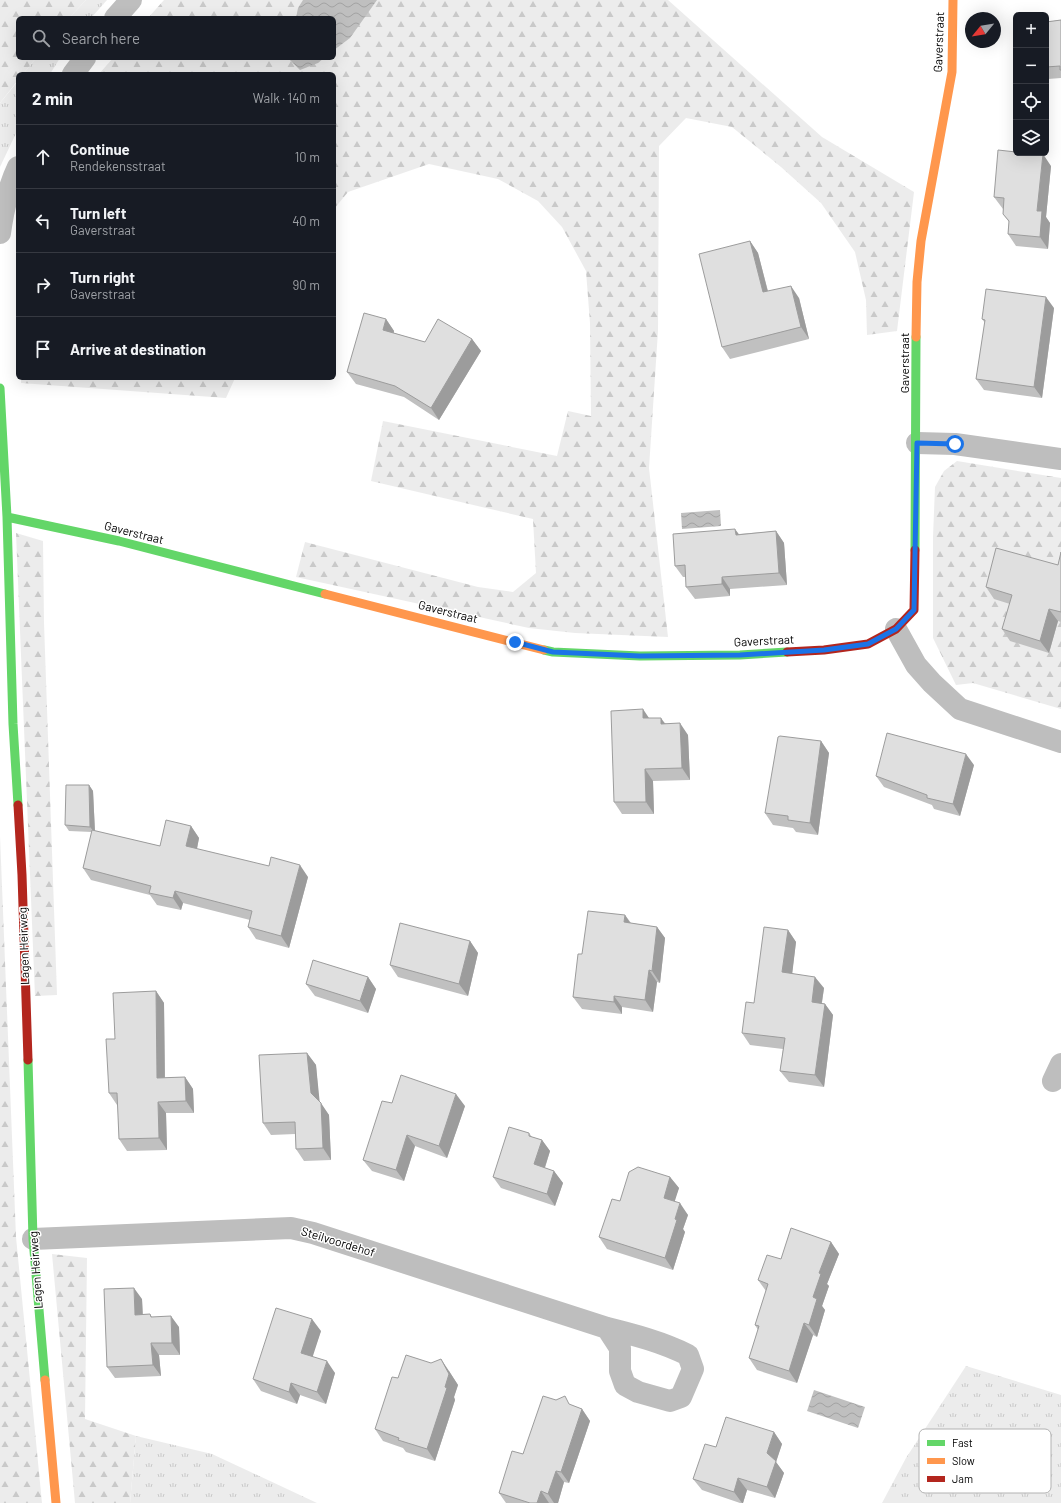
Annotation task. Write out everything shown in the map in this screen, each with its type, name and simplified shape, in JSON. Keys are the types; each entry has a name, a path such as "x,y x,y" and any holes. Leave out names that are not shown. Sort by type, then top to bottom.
{"street":[{"path":"117,16 131,0"},
{"name":"Gaverstraat","path":"7,517 119,541 553,652 640,656 740,655 824,650 868,644 896,629 914,610 917,443 917,282 921,241 952,72 952,0"},
{"path":"74,72 84,60"},
{"path":"0,233 2,216 12,179 16,172"},
{"name":"Lagen Heirweg","path":"0,388 7,517 6,726 22,875 33,1239 56,1503"},
{"path":"917,443 955,444 1061,459"},
{"path":"896,629 916,665 932,683 960,709 1061,742"},
{"name":"Steilvoordehof","path":"33,1239 291,1228 313,1233 607,1328"}],"green space":[{"path":"0,0 86,0 71,16 16,16 16,60 34,60 25,72 16,72 16,83 0,103"},
{"path":"86,0 107,0 93,16 71,16"},
{"path":"164,0 668,0 822,137 914,192 897,331 867,335 866,300 855,252 821,203 781,167 732,127 686,118 659,146 658,331 649,468 668,637 575,633 529,628 296,577 305,542 478,587 513,592 536,573 533,519 371,481 383,421 557,456 568,411 591,416 590,323 586,271 562,227 538,201 498,179 429,164 348,192 336,207 336,72 101,72 111,60 336,60 336,16 150,16"},
{"path":"34,60 59,60 51,72 25,72"},
{"path":"16,83 16,133 0,167 0,103"},
{"path":"21,380 234,380 226,398 21,383"},
{"path":"957,461 1061,478 1061,709 973,683 956,685 933,638 933,537 935,487 944,471"},
{"path":"16,533 43,541 44,623 57,995 35,996"},
{"path":"0,836 16,1237 42,1503 0,1503"},
{"path":"52,1254 87,1258 85,1419 136,1436 130,1503 75,1503"},
{"path":"966,1366 1061,1395 1061,1503 882,1503 906,1458 919,1438 919,1493 1051,1493 1051,1429 925,1429"},
{"path":"136,1436 212,1454 317,1503 130,1503"}],"water":[{"path":"303,0 377,0 350,38 336,48 336,16 296,16 298,8"},
{"path":"290,60 322,60 318,63 300,70"},
{"path":"720,510 721,526 682,529 681,513"},
{"path":"814,1390 865,1407 858,1428 807,1411"}],"building":[{"path":"1061,20 1061,70 1060,66 1049,67 1049,22"},
{"path":"998,150 1013,152 1013,156 1043,156 1037,211 1042,211 1040,237 1008,234 1009,221 1003,214 1004,198 994,197"},
{"path":"750,241 763,292 791,286 801,327 722,347 699,254"},
{"path":"986,289 1046,297 1034,387 976,379 985,320 982,319"},
{"path":"364,313 386,319 383,330 425,342 438,319 472,339 431,408 395,386 347,372"},
{"path":"735,529 736,535 776,531 779,573 722,577 722,584 686,587 685,565 675,566 673,534"},
{"path":"996,548 1058,565 1061,552 1061,612 1049,609 1040,641 1002,629 1012,595 986,587"},
{"path":"643,709 643,718 661,718 661,724 680,723 682,768 645,769 646,802 614,802 611,711"},
{"path":"887,733 966,754 953,804 927,798 927,795 876,776"},
{"path":"778,737 821,741 810,823 788,820 788,816 765,813"},
{"path":"66,785 89,785 90,827 65,825"},
{"path":"166,820 191,826 186,846 269,866 271,857 300,865 281,936 248,927 252,911 175,891 173,898 149,893 151,886 83,868 92,830 160,846"},
{"path":"588,911 625,915 624,922 657,927 652,971 649,970 645,1000 614,996 614,1002 573,997 578,954 582,954"},
{"path":"400,923 470,941 459,984 390,965"},
{"path":"764,927 788,930 782,972 815,977 812,1002 825,1004 815,1075 780,1071 785,1038 742,1033 746,1002 754,1003"},
{"path":"313,960 368,977 360,1001 306,984"},
{"path":"156,991 157,1078 185,1077 186,1101 158,1102 159,1138 119,1139 117,1093 109,1093 106,1039 115,1039 113,993"},
{"path":"307,1053 311,1093 321,1103 323,1148 296,1149 295,1122 263,1123 259,1055"},
{"path":"401,1075 456,1094 439,1146 407,1135 396,1170 363,1160 382,1101 392,1103"},
{"path":"509,1127 529,1133 529,1136 542,1140 534,1164 554,1171 547,1194 493,1177"},
{"path":"638,1167 670,1177 664,1198 680,1203 675,1219 677,1220 665,1258 599,1237 612,1199 620,1201 629,1172"},
{"path":"791,1228 831,1242 819,1273 821,1274 813,1297 817,1299 809,1325 804,1323 789,1371 749,1358 759,1326 755,1325 768,1284 758,1280 767,1255 781,1259"},
{"path":"134,1288 135,1315 150,1314 151,1317 171,1316 172,1343 151,1343 153,1365 107,1367 104,1289"},
{"path":"276,1308 312,1319 301,1353 327,1361 317,1392 291,1383 289,1392 253,1379"},
{"path":"406,1355 431,1363 441,1359 449,1374 445,1387 447,1388 427,1449 398,1440 399,1438 375,1429 392,1377 398,1378"},
{"path":"543,1396 556,1400 565,1396 569,1404 582,1409 561,1472 556,1471 548,1494 541,1491 537,1503 530,1503 499,1493 512,1451 523,1454"},
{"path":"726,1417 774,1432 767,1453 776,1461 767,1487 738,1478 734,1492 693,1479 705,1444 716,1447"}],"traffic: fast":[{"path":"915,550 916,337"},
{"path":"0,388 7,517 13,724 18,805"},
{"path":"7,517 119,541 325,594"},
{"path":"544,650 553,652 640,656 740,655 787,652"},
{"path":"28,1060 33,1239 45,1380"}],"traffic: slow":[{"path":"916,337 917,282 921,241 952,72 953,0"},
{"path":"325,594 544,650"},
{"path":"45,1380 56,1503"}],"traffic: jam":[{"path":"787,652 824,650 868,644 896,629 914,610 915,550"},
{"path":"18,805 22,875 28,1060"}],"route":[{"path":"515,642 553,652 640,656 740,655 824,650 868,644 896,629 914,610 917,443 955,444"}]}
